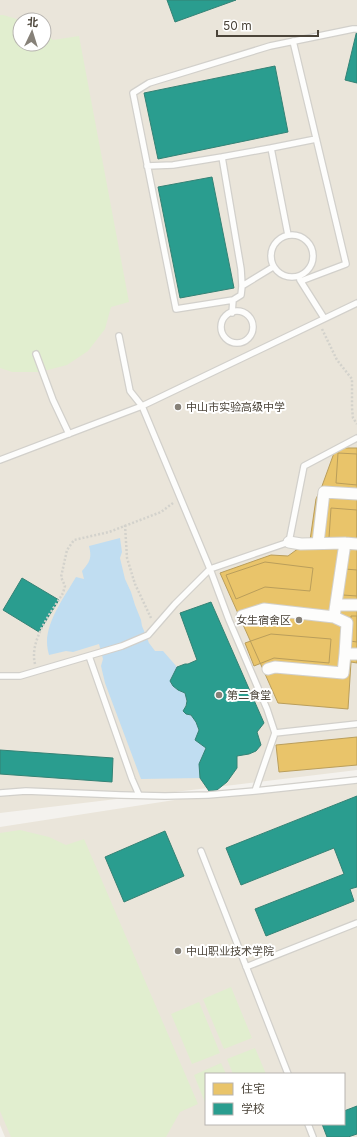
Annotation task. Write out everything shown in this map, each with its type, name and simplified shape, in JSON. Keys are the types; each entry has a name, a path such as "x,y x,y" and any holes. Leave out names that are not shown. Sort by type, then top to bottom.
{"street":[{"path":"318,544 324,492 357,494"},
{"path":"289,542 301,544 357,544"},
{"path":"335,611 345,543"},
{"path":"242,616 264,609 335,611 357,606"},
{"path":"268,669 275,667 344,673 347,623 335,611"},
{"path":"345,654 357,654"}],"lane":[{"path":"222,157 241,269 241,295 233,300 176,309 133,93 149,83 270,46 357,29"},
{"path":"293,41 346,264 299,279 284,276 273,267 270,254 276,241 282,237 288,235 302,237 308,242 311,248 313,254 312,262 309,268 299,279"},
{"path":"147,166 173,165 316,139"},
{"path":"271,148 288,235"},
{"path":"242,286 273,267"},
{"path":"299,279 324,318"},
{"path":"232,313 237,311 247,315 251,318 253,323 252,334 245,341 240,343 235,343 226,338 222,329 224,319 232,313 233,300"},
{"path":"0,460 142,406 357,303"},
{"path":"119,336 130,391 142,406 210,569 275,733 255,791"},
{"path":"36,354 53,400 69,434"},
{"path":"0,676 20,676 122,646 148,635 175,604 210,569 289,542 304,466 357,438"},
{"path":"89,656 139,795"},
{"path":"275,733 357,724"},
{"path":"0,793 26,791 76,794 208,795 357,780"},
{"path":"201,851 288,1073"},
{"path":"246,967 357,923"},
{"path":"308,1125 313,1137"}],"path":[{"path":"318,321 337,360 352,379 353,418 357,424"},
{"path":"36,671 33,656 36,640 63,593 65,586 61,577 67,550 74,540 109,532 161,512 180,498"},
{"path":"125,525 127,558 135,584 154,627"}],"shaded area":[{"name":"中山市实验高级中学","path":"0,0 357,0 357,770 0,813"},
{"name":"中山职业技术学院","path":"357,777 357,1137 5,1137 0,1125 0,827 239,790"}],"green space":[{"path":"0,15 3,15 12,18 12,52 52,52 52,39 79,36 129,302 111,307 105,329 88,351 67,365 40,372 12,372 0,368"},
{"path":"20,830 49,837 66,845 84,839 198,1104 180,1112 166,1137 11,1137 0,1111 0,833"},
{"path":"231,987 252,1038 224,1049 203,999"},
{"path":"199,1002 220,1053 192,1064 171,1014"},
{"path":"255,1048 266,1073 233,1073 227,1059"},
{"path":"221,1063 226,1073 205,1073 205,1102 194,1075"}],"water":[{"path":"120,538 122,552 120,558 125,579 131,592 142,626 149,643 155,651 163,651 177,667 171,681 176,688 185,693 186,702 183,711 186,714 191,715 196,722 199,730 195,740 206,748 199,764 200,778 141,779 105,683 101,666 103,659 99,644 73,652 66,651 49,655 47,642 50,625 57,608 76,577 84,579 82,571 90,560 89,546"}],"building: 住宅":[{"name":"女生宿舍区","path":"345,448 357,448 357,663 351,662 348,709 278,703 220,573 271,555 288,556 310,540 316,499 334,453"},
{"path":"338,453 357,454 357,485 336,483"},
{"path":"331,508 357,510 357,540 329,538"},
{"path":"265,562 313,568 310,591 265,587 236,599 226,575"},
{"path":"345,569 357,570 357,596 343,595"},
{"path":"351,616 357,616 357,642 350,641"},
{"path":"271,634 331,639 329,663 274,658 254,666 245,643"},
{"path":"357,737 357,765 279,772 276,745"}],"building: 学校":[{"path":"167,0 236,0 175,22"},
{"path":"357,30 357,83 345,80"},
{"path":"275,66 288,132 158,159 144,93"},
{"path":"212,177 234,288 180,298 158,187"},
{"path":"22,578 59,600 39,632 3,610"},
{"name":"第二食堂","path":"211,602 264,723 257,732 261,745 256,751 237,756 237,768 227,782 217,790 209,791 200,778 199,764 206,748 195,740 199,730 196,722 191,715 186,714 183,711 187,701 185,693 173,686 170,681 177,667 197,660 180,613"},
{"path":"0,750 113,758 112,782 0,774"},
{"path":"357,796 357,887 350,889 354,901 266,936 255,909 344,874 334,848 241,885 226,848"},
{"path":"165,831 184,876 124,902 105,857"},
{"path":"357,1106 357,1134 348,1137 327,1137 322,1125 345,1125 345,1111"}],"place":[{"name":"中山市实验高级中学","path":"178,407"},
{"name":"女生宿舍区","path":"299,620"},
{"name":"第二食堂","path":"219,695"},
{"name":"中山职业技术学院","path":"178,951"}]}
